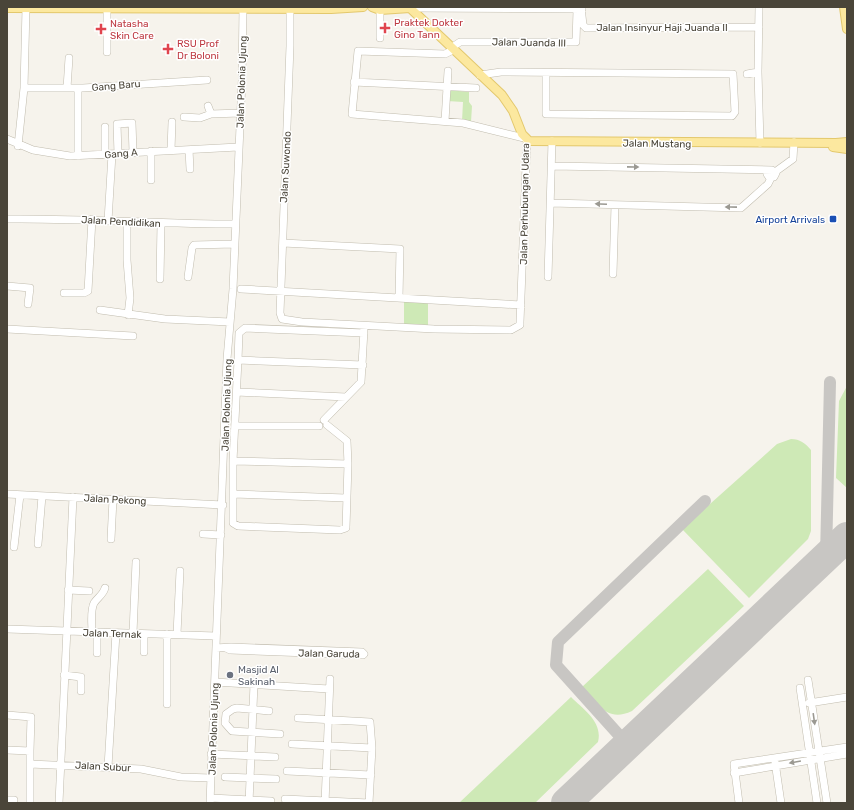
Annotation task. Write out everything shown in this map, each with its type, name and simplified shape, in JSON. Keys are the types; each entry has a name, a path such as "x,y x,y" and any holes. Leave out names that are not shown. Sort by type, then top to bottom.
{"main road":[{"path":"7,8 107,9 363,7"},
{"path":"844,7 847,29"},
{"path":"376,8 409,8"},
{"name":"Jalan Perhubungan Udara","path":"409,8 502,95 514,111 526,139"},
{"name":"Jalan Mustang","path":"526,139 552,141 760,144 847,142"},
{"name":"Jalan Mustang","path":"791,144 847,149"}],"street":[{"path":"759,7 758,72 760,144"},
{"path":"18,146 24,88 26,8"},
{"name":"Jalan Polonia Ujung","path":"211,800 210,778 212,719 215,682 243,56 243,8"},
{"name":"Jalan Suwondo","path":"290,8 290,46 280,316 282,320 287,321 364,325"},
{"path":"376,8 380,38"},
{"path":"409,8 580,9"},
{"path":"107,9 107,52"},
{"name":"Jalan Insinyur Haji Juanda II","path":"580,9 583,25 586,28 759,27"},
{"name":"Jalan Juanda III","path":"452,49 460,42 576,42 580,9"},
{"path":"452,49 445,54 358,51 352,114 463,122 526,139"},
{"path":"67,88 69,58"},
{"path":"445,121 448,71"},
{"path":"480,75 501,72 733,74 734,114 732,116 546,114 546,73"},
{"path":"747,74 758,72"},
{"name":"Gang Baru","path":"24,88 78,88 207,80"},
{"path":"354,82 476,88"},
{"path":"78,88 78,156"},
{"path":"208,106 211,114"},
{"path":"184,117 200,118 211,114 240,113"},
{"path":"171,150 172,122"},
{"path":"108,221 112,154 117,124 132,123 133,152"},
{"path":"105,127 112,154"},
{"name":"Gang A","path":"7,139 18,146 43,153 78,156 238,147"},
{"name":"Jalan Perhubungan Udara","path":"364,325 511,330 520,325 526,139"},
{"path":"548,277 552,141"},
{"path":"552,166 772,173 793,159 791,144"},
{"path":"189,150 190,169"},
{"path":"151,151 151,180"},
{"path":"551,203 741,208 768,184 772,173"},
{"path":"613,274 615,205"},
{"name":"Jalan Pendidikan","path":"7,219 92,219 161,224 235,224"},
{"path":"64,293 84,293 88,291 92,219"},
{"path":"127,222 127,260 130,298 128,315"},
{"path":"160,279 161,224"},
{"path":"283,243 400,249 399,298"},
{"path":"188,277 192,248 194,245 234,244"},
{"path":"7,286 29,287 28,304"},
{"path":"240,289 281,293 521,305"},
{"path":"100,310 128,315 230,322"},
{"path":"324,424 346,397 361,382 364,325"},
{"path":"235,426 324,424 347,441 348,464 346,528 340,530 236,525 232,522 233,461 239,333 245,328 364,333"},
{"path":"7,329 133,336"},
{"path":"238,360 363,365"},
{"path":"237,392 346,397"},
{"path":"233,461 348,464"},
{"name":"Jalan Pekong","path":"7,494 223,505"},
{"path":"233,494 346,498"},
{"path":"14,546 20,495"},
{"path":"38,544 42,496"},
{"path":"59,803 73,497"},
{"path":"111,539 113,499"},
{"path":"203,534 221,535"},
{"path":"133,633 136,562"},
{"path":"177,634 180,571"},
{"path":"97,653 93,607 95,602 102,595 105,588"},
{"path":"68,590 89,591"},
{"name":"Jalan Ternak","path":"7,629 216,636"},
{"path":"108,767 116,633"},
{"path":"144,634 144,652"},
{"path":"167,634 167,704"},
{"name":"Jalan Garuda","path":"216,648 330,652"},
{"path":"64,675 81,677 81,691"},
{"path":"325,802 330,679"},
{"path":"808,680 827,803"},
{"path":"215,682 329,689"},
{"path":"249,801 254,684"},
{"path":"800,688 817,803"},
{"path":"803,704 847,697"},
{"path":"269,711 233,709 226,714 224,719 226,726 232,731 280,734"},
{"path":"7,714 31,717 30,803"},
{"path":"285,799 369,803 372,748 370,722 329,718 298,718"},
{"path":"212,719 224,719"},
{"path":"292,744 372,748"},
{"path":"739,803 733,766 734,764 775,762 810,756 847,744"},
{"path":"819,752 847,747"},
{"path":"7,750 30,751"},
{"path":"819,752 847,754"},
{"path":"211,754 276,757"},
{"path":"775,762 781,803"},
{"name":"Jalan Subur","path":"30,764 60,764 141,769 181,777 210,778"},
{"path":"287,771 371,775"},
{"path":"225,777 276,779"},
{"path":"211,800 271,801"}],"green space":[{"path":"448,90 469,92 469,102 472,106 471,122 462,121 463,102 447,101"},
{"path":"404,301 428,301 428,325 404,324"},
{"path":"847,386 847,488 836,478 839,401"},
{"path":"791,439 802,442 811,450 811,531 808,539 749,598 682,529 777,444"},
{"path":"708,569 744,606 632,711 616,715 604,710 582,687"},
{"path":"571,697 595,722 598,728 598,742 535,803 459,803"}],"taxiway":[{"path":"826,557 830,382"},
{"path":"618,734 556,665 558,642 705,501"}],"runway":[{"path":"566,803 847,537"}],"place":[{"name":"Praktek Dokter Gino Tann","path":"385,28"},
{"name":"Natasha Skin Care","path":"101,29"},
{"name":"RSU Prof Dr Boloni","path":"168,49"},
{"name":"Airport Arrivals","path":"833,219"},
{"name":"Masjid Al Sakinah","path":"230,675"}]}
